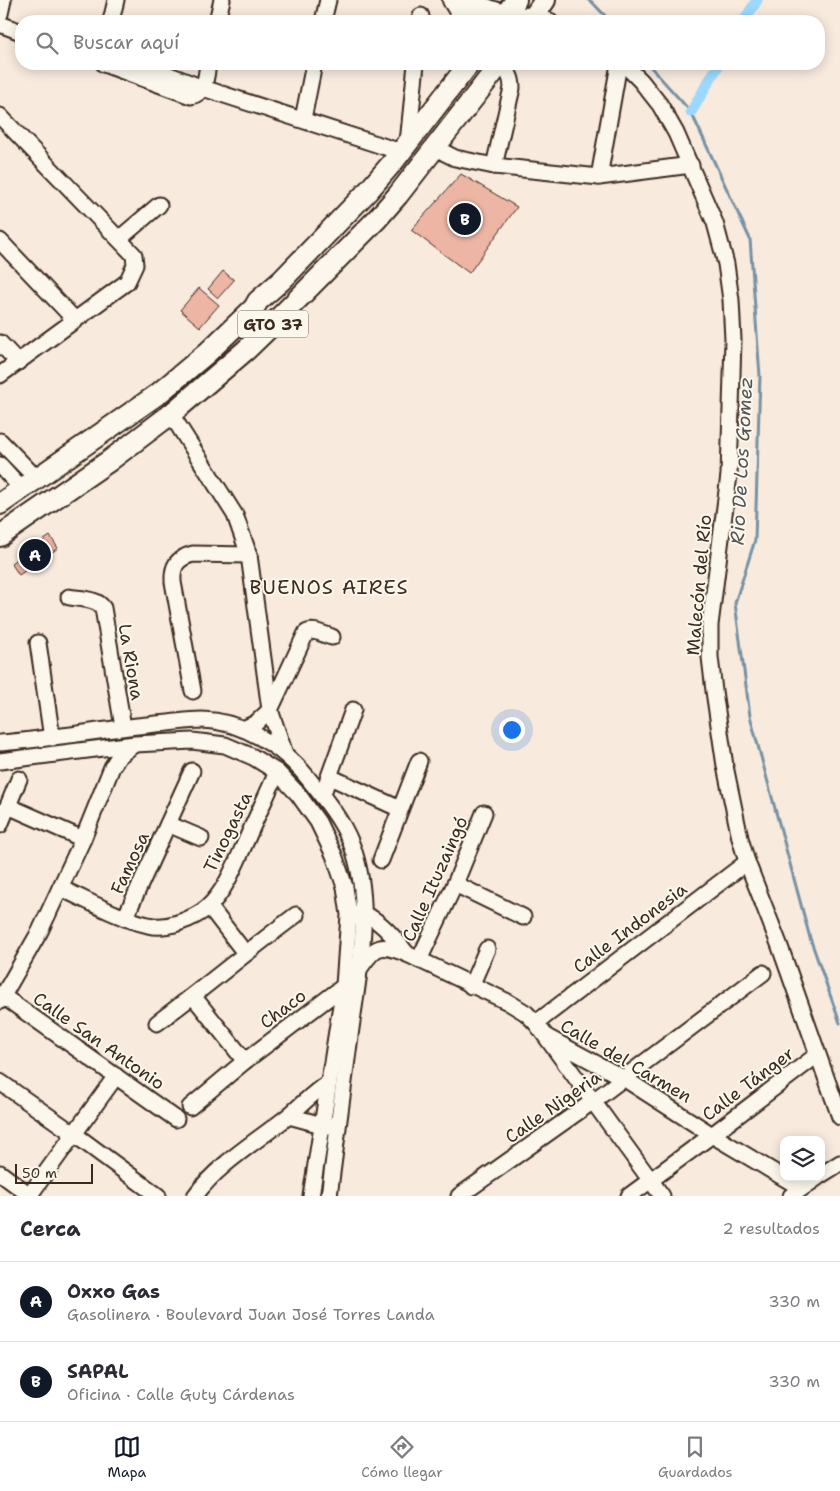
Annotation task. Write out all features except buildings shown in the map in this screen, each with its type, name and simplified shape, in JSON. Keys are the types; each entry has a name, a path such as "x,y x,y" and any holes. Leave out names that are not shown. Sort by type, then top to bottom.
{"main road":[{"path":"453,0 462,15"},
{"path":"467,0 484,9 508,12"},
{"name":"GTO 37","path":"0,504 158,394 207,352 282,280 368,190 404,148 464,70"},
{"name":"GTO 37","path":"0,536 109,461 172,414 246,350 385,211 495,70"}],"street":[{"path":"3,0 0,14 15,19"},
{"path":"112,15 116,0"},
{"path":"218,15 222,0"},
{"path":"324,15 328,0"},
{"path":"0,24 15,30"},
{"path":"120,70 187,96 195,96 203,88 207,70"},
{"path":"156,70 203,88 404,148 415,70"},
{"path":"303,119 313,70"},
{"path":"494,166 512,88 507,70"},
{"path":"599,176 618,70"},
{"name":"Malecón del Río","path":"630,70 641,80 660,105 676,133 716,223 726,264 731,300 733,340 729,475 710,625 710,657 725,766 740,838 747,862 779,944 840,1117"},
{"path":"0,116 134,255 135,265 133,273 127,282 0,374"},
{"path":"436,147 455,158 494,166 599,176 691,165"},
{"path":"119,239 160,205"},
{"path":"0,241 75,320"},
{"path":"0,343 18,362"},
{"path":"172,414 235,515 248,555 270,710 285,754"},
{"path":"0,440 29,484"},
{"path":"0,465 29,484"},
{"path":"193,691 173,582 173,572 176,563 184,556 193,554 248,555"},
{"name":"La Riona","path":"69,597 96,602 101,604 103,608 123,727"},
{"path":"243,730 256,723 270,710 306,633 310,630 332,638"},
{"path":"38,643 52,738"},
{"path":"322,796 353,710"},
{"path":"0,744 123,727 201,720 221,723 265,740 285,754 303,772 341,821 352,844 363,893 357,915 322,1125 308,1193"},
{"path":"0,761 135,744 192,741 226,745 253,756 277,772 298,794 318,822 334,855 357,915 359,970 329,1196"},
{"path":"1,997 40,931 119,756 135,744"},
{"path":"88,750 102,759 110,774"},
{"path":"381,860 419,761"},
{"name":"Famosa","path":"125,918 192,771"},
{"name":"Tinogasta","path":"209,906 224,885 237,861 277,772"},
{"path":"330,776 400,809"},
{"path":"0,825 19,779"},
{"path":"8,806 83,839"},
{"name":"Calle Ituzaingó","path":"413,957 455,884 484,813"},
{"name":"Famosa","path":"168,824 201,838"},
{"name":"Calle Indonesia","path":"540,1029 747,862"},
{"path":"455,884 524,917"},
{"path":"60,888 125,918 149,926 170,925 195,916 209,906 245,954"},
{"path":"157,1023 296,915"},
{"name":"Calle del Carmen","path":"357,915 373,919 413,957"},
{"name":"Calle del Carmen","path":"359,970 372,951 378,948 391,948 516,1006 526,1013 540,1029 625,1079 796,1192"},
{"path":"471,986 487,949"},
{"name":"Calle Nigeria","path":"459,1196 625,1079 763,973"},
{"name":"Chaco","path":"190,1106 344,986"},
{"path":"193,996 245,1062"},
{"name":"Calle San Antonio","path":"1,997 176,1119"},
{"path":"540,1029 662,1196"},
{"name":"Calle Tánger","path":"629,1196 817,1055"},
{"path":"0,1174 30,1196 116,1076"},
{"path":"0,1082 158,1196"},
{"path":"195,1196 223,1166 289,1116 316,1090 328,1083"},
{"path":"289,1116 322,1125 338,1127"},
{"path":"825,1172 840,1163"},
{"path":"796,1192 812,1181"}],"waterway":[{"name":"Rio De Los Gomez","path":"588,0 604,15"},
{"path":"748,15 757,0"},
{"name":"Rio De Los Gomez","path":"653,70 691,112 750,239 760,376 755,540 735,603 750,716 810,938 840,1023"},
{"path":"691,112 716,70"}],"place":[{"name":"SAPAL","path":"465,219"},
{"name":"Oxxo Gas","path":"35,555"}],"district":[{"name":"BUENOS AIRES","path":"329,587"}]}
